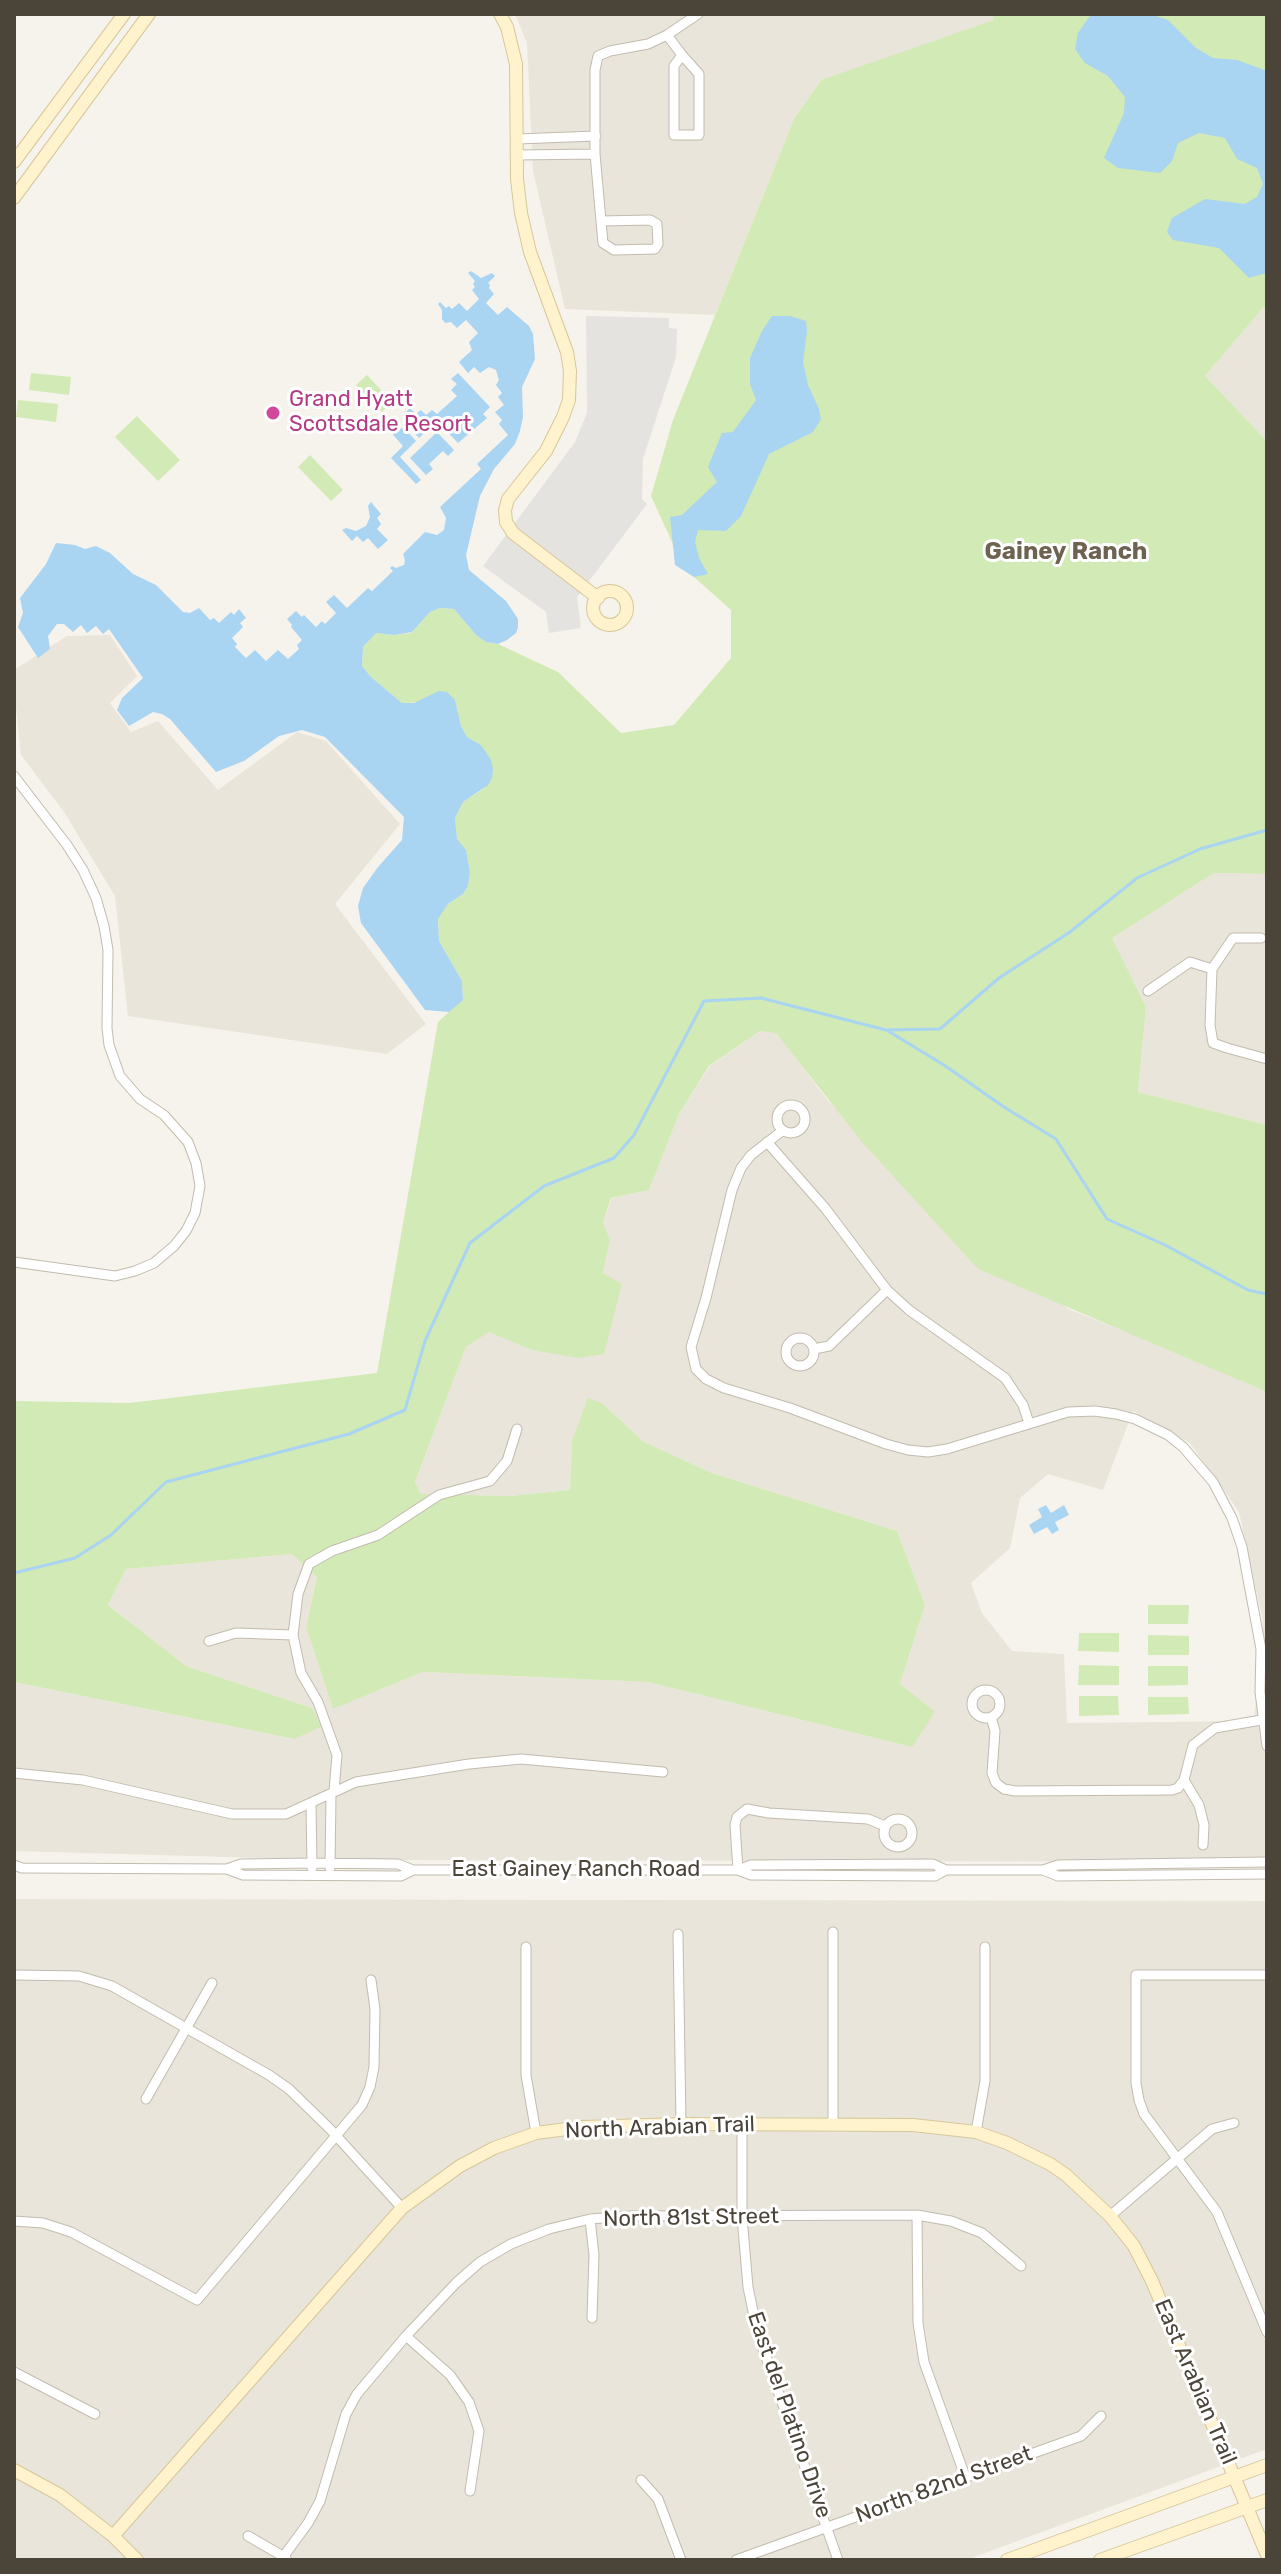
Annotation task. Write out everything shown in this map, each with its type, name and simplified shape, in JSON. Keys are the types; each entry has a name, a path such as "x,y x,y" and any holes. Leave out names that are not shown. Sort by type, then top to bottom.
{"street":[{"path":"14,162 124,14"},
{"path":"14,198 149,14"},
{"path":"500,14 507,27 516,64 517,179 523,225 567,352 570,371 569,400 557,432 508,499 506,522 513,533 598,598"},
{"path":"601,221 650,220 657,224 658,244 655,249 614,250 603,243 601,221 595,154 595,70 598,56 648,44 698,14"},
{"path":"667,35 699,74 699,135 674,135 674,66 682,55"},
{"path":"517,139 596,136"},
{"path":"517,155 595,154"},
{"path":"14,776 83,870 96,898 108,950 107,1028 115,1063 129,1088 177,1127 188,1142 200,1186 186,1231 154,1263 135,1271 115,1276 14,1262"},
{"path":"1261,938 1233,938 1212,969 1210,1025 1213,1043 1267,1059"},
{"path":"1148,991 1190,962 1212,969"},
{"path":"782,1131 751,1155 741,1168 732,1190 691,1347 696,1369 706,1379 724,1388 908,1450 928,1452 947,1449 1068,1412 1095,1411 1135,1419 1168,1435 1183,1447 1213,1482 1232,1518 1242,1547 1261,1649 1267,1746"},
{"path":"767,1142 825,1208 887,1290 909,1310 1005,1378 1023,1405 1029,1423"},
{"path":"814,1349 829,1346 887,1290"},
{"path":"330,1875 332,1793 337,1755 318,1702 301,1673 293,1635 298,1594 309,1564 332,1551 378,1535 439,1495 490,1481 507,1461 517,1429"},
{"path":"209,1641 236,1633 293,1635"},
{"path":"991,1717 995,1731 992,1773 996,1783 1004,1789 1172,1790 1184,1780 1193,1745 1215,1728 1264,1719"},
{"path":"14,1773 83,1780 232,1814 286,1814 370,1780 469,1764 521,1759 663,1772"},
{"path":"1184,1780 1199,1805 1204,1825 1203,1845"},
{"path":"311,1803 312,1875"},
{"path":"738,1870 735,1825 737,1817 747,1809 868,1819 885,1826"},
{"name":"East Gainey Ranch Road","path":"17,1868 227,1869 241,1864 330,1863 398,1864 413,1870 738,1870 751,1865 830,1870 933,1864 946,1870 1043,1870 1058,1865 1267,1862"},
{"name":"East Gainey Ranch Road","path":"227,1869 243,1875 401,1876 413,1870"},
{"name":"East Gainey Ranch Road","path":"1043,1870 1058,1876 1267,1874"},
{"path":"833,1932 833,2125"},
{"path":"678,1934 681,2124"},
{"path":"526,1947 526,2075 536,2133"},
{"path":"976,2132 985,2081 985,1947"},
{"path":"14,1975 79,1976 112,1986 289,2089 402,2208"},
{"path":"1267,1975 1136,1975 1136,2083 1144,2114 1217,2212 1267,2332"},
{"path":"14,2221 43,2223 71,2232 197,2300 362,2105 372,2077 375,2009 371,1980"},
{"path":"146,2099 212,1983"},
{"path":"1110,2216 1212,2129 1234,2123"},
{"name":"North Arabian Trail","path":"113,2536 402,2208 460,2166 494,2148 536,2133 582,2127 681,2124 931,2126 976,2132 1050,2164 1084,2190 1110,2216"},
{"name":"East del Platino Drive","path":"742,2125 742,2217 748,2287 762,2346 838,2560"},
{"path":"917,2215 918,2323 924,2362 965,2476"},
{"name":"North 81st Street","path":"285,2559 320,2501 346,2414 357,2394 456,2283 480,2262 511,2244 549,2229 590,2219 631,2216 917,2215 936,2216 982,2233 1021,2266"},
{"name":"East Arabian Trail","path":"1110,2216 1134,2246 1152,2281 1267,2555"},
{"path":"590,2219 594,2255 592,2318"},
{"path":"406,2336 450,2375 469,2402 479,2431 470,2491"},
{"path":"14,2372 95,2414"},
{"name":"North 82nd Street","path":"736,2560 1081,2436 1101,2416"},
{"path":"1007,2560 1267,2465"},
{"path":"14,2470 60,2495 113,2536 137,2560"},
{"path":"641,2480 658,2499 681,2560"},
{"path":"1100,2560 1267,2500"},
{"path":"248,2536 285,2559"}],"shaded area":[{"path":"515,14 992,14 995,20 820,81 794,119 715,315 565,309 533,171 527,43"},
{"path":"1267,306 1267,441 1205,376"},
{"path":"586,316 669,318 669,328 677,329 676,357 643,459 642,499 647,504 577,597 581,628 549,633 546,612 483,566 575,442 587,413"},
{"path":"110,635 137,676 110,703 131,732 158,721 218,790 297,732 326,741 400,824 335,904 426,1024 387,1054 128,1016 115,896 64,812 21,755 14,688 14,670 67,636"},
{"path":"1214,873 1267,874 1267,1125 1138,1092 1146,1007 1112,938"},
{"path":"760,1031 776,1032 829,1102 1068,1309 1163,1346 1267,1392 1267,1862 335,1860 14,1851 14,1682 293,1739 312,1708 186,1666 108,1605 126,1569 292,1554 317,1576 306,1627 333,1709 423,1672 648,1682 912,1747 900,1684 925,1605 897,1531 712,1473 644,1442 603,1404 572,1441 570,1490 510,1496 421,1494 415,1482 466,1347 489,1331 532,1350 616,1305 622,1285 603,1273 610,1240 603,1222 612,1198 649,1190 679,1114 710,1066","holes":["1133,1411 1190,1443 1239,1512 1263,1621 1254,1721 1067,1723 1064,1654 1012,1651 982,1613 971,1583 1010,1548 1020,1498 1048,1474 1103,1490"]},
{"path":"14,1899 1267,1901 1267,2449 966,2560 14,2560"}],"green space":[{"path":"992,14 1267,14 1267,306 1205,376 1267,441 1267,874 1214,873 1112,938 1146,1007 1138,1092 1267,1125 1267,1392 978,1269 862,1142 776,1033 760,1031 709,1066 679,1114 649,1190 611,1198 603,1222 610,1240 603,1273 622,1284 604,1354 578,1358 532,1350 489,1332 466,1347 415,1482 421,1494 510,1496 570,1490 572,1441 588,1398 603,1404 644,1442 712,1473 897,1531 925,1605 900,1684 935,1712 912,1747 648,1682 423,1672 333,1709 306,1627 317,1577 292,1554 126,1569 108,1605 186,1666 312,1708 321,1727 294,1739 14,1682 14,1401 129,1403 377,1373 438,1022 463,999 462,981 439,941 438,918 448,904 463,894 470,872 466,850 457,840 455,818 463,802 483,789 481,745 467,737 455,700 402,703 362,666 363,647 376,633 411,633 430,612 440,608 454,609 486,642 498,644 558,672 621,733 674,725 731,658 731,610 684,568 651,496 673,420 794,119 821,80 994,20"},
{"path":"31,373 71,377 69,395 29,390"},
{"path":"367,375 392,402 382,412 356,385"},
{"path":"18,400 58,404 56,422 16,417"},
{"path":"137,416 180,460 158,481 115,437"},
{"path":"310,455 343,490 331,501 298,467"},
{"path":"1148,1605 1189,1605 1188,1624 1148,1624"},
{"path":"1079,1633 1119,1633 1119,1652 1078,1651"},
{"path":"1148,1635 1189,1636 1189,1655 1148,1655"},
{"path":"1079,1665 1119,1666 1119,1685 1078,1685"},
{"path":"1148,1666 1188,1666 1188,1685 1148,1686"},
{"path":"1079,1696 1118,1696 1119,1715 1079,1716"},
{"path":"1148,1697 1188,1697 1189,1714 1148,1715"}],"water":[{"path":"1150,14 1168,20 1196,48 1213,58 1237,60 1267,71 1266,273 1249,278 1219,248 1173,240 1167,232 1172,218 1205,199 1245,204 1257,197 1263,184 1257,168 1237,159 1225,138 1199,133 1178,143 1172,161 1160,173 1118,168 1104,158 1124,113 1125,97 1108,76 1085,63 1075,49 1078,33 1090,16"},
{"path":"471,271 481,278 492,273 495,276 488,283 494,294 486,303 498,315 507,307 529,326 533,334 535,359 522,387 520,431 515,444 494,469 480,496 466,555 469,570 506,601 518,619 518,627 507,640 498,644 486,642 454,609 440,608 430,612 412,632 395,635 376,633 363,647 362,666 402,703 414,703 439,691 447,692 455,700 467,737 481,745 491,760 492,778 488,785 463,802 455,818 457,839 466,850 470,872 468,886 463,894 448,904 438,919 439,941 462,981 463,1000 449,1012 425,1010 361,923 358,906 363,888 402,840 404,817 325,737 302,730 279,736 244,761 216,772 170,719 153,712 129,726 117,710 122,698 143,678 109,629 103,634 96,626 87,633 81,625 73,632 64,624 57,624 48,636 50,649 38,658 18,627 23,613 20,598 46,564 56,543 85,549 96,546 110,553 133,574 156,585 183,612 190,613 199,608 210,620 214,618 219,623 239,609 246,618 240,623 243,627 232,638 237,644 235,647 246,658 255,650 266,661 278,650 288,659 299,649 297,645 302,640 287,619 296,611 316,627 322,621 325,624 336,613 326,602 334,595 347,608 368,588 372,591 393,571 392,566 404,565 403,554 425,532 437,535 444,530 446,518 440,507 481,469 477,464 508,435 499,424 502,420 495,412 504,405 498,397 502,393 496,385 499,380 496,370 489,367 480,373 474,367 468,373 459,362 472,350 469,342 478,333 466,320 457,328 451,322 445,323 438,304 440,302 452,309 459,303 467,311 479,299 472,290 475,281 468,273"},
{"path":"772,316 790,316 806,321 803,362 821,419 813,432 769,454 741,516 726,531 698,530 695,542 708,574 694,577 675,565 670,517 682,515 717,482 708,467 722,433 733,432 756,400 750,384 750,358"},
{"path":"458,373 490,407 483,414 487,418 458,443 437,421 419,438 407,425 409,416 406,412 410,408 416,414 421,410 426,415 432,410 437,414 457,396 451,390 457,384 451,379"},
{"path":"404,428 416,441 400,457 421,480 416,484 391,458 403,446 388,429"},
{"path":"437,432 454,450 448,456 443,451 429,464 433,469 426,475 410,458"},
{"path":"371,502 381,514 377,518 381,524 377,529 388,540 378,549 368,538 363,542 357,536 352,541 342,530 356,531 366,526"},
{"path":"1046,1505 1051,1513 1064,1505 1069,1515 1055,1522 1059,1530 1052,1534 1047,1527 1034,1534 1029,1525 1042,1517 1038,1509"}],"waterway":[{"path":"14,1573 75,1558 111,1535 166,1482 349,1434 405,1410 425,1341 470,1243 544,1186 614,1158 634,1135 704,1001 761,998 886,1030 940,1029 999,978 1070,932 1137,878 1200,849 1267,830"},
{"path":"888,1031 1056,1139 1107,1219 1165,1245 1248,1290 1267,1294"}],"place":[{"name":"Grand Hyatt Scottsdale Resort","path":"273,413"}],"district":[{"name":"Gainey Ranch","path":"1066,552"}]}
